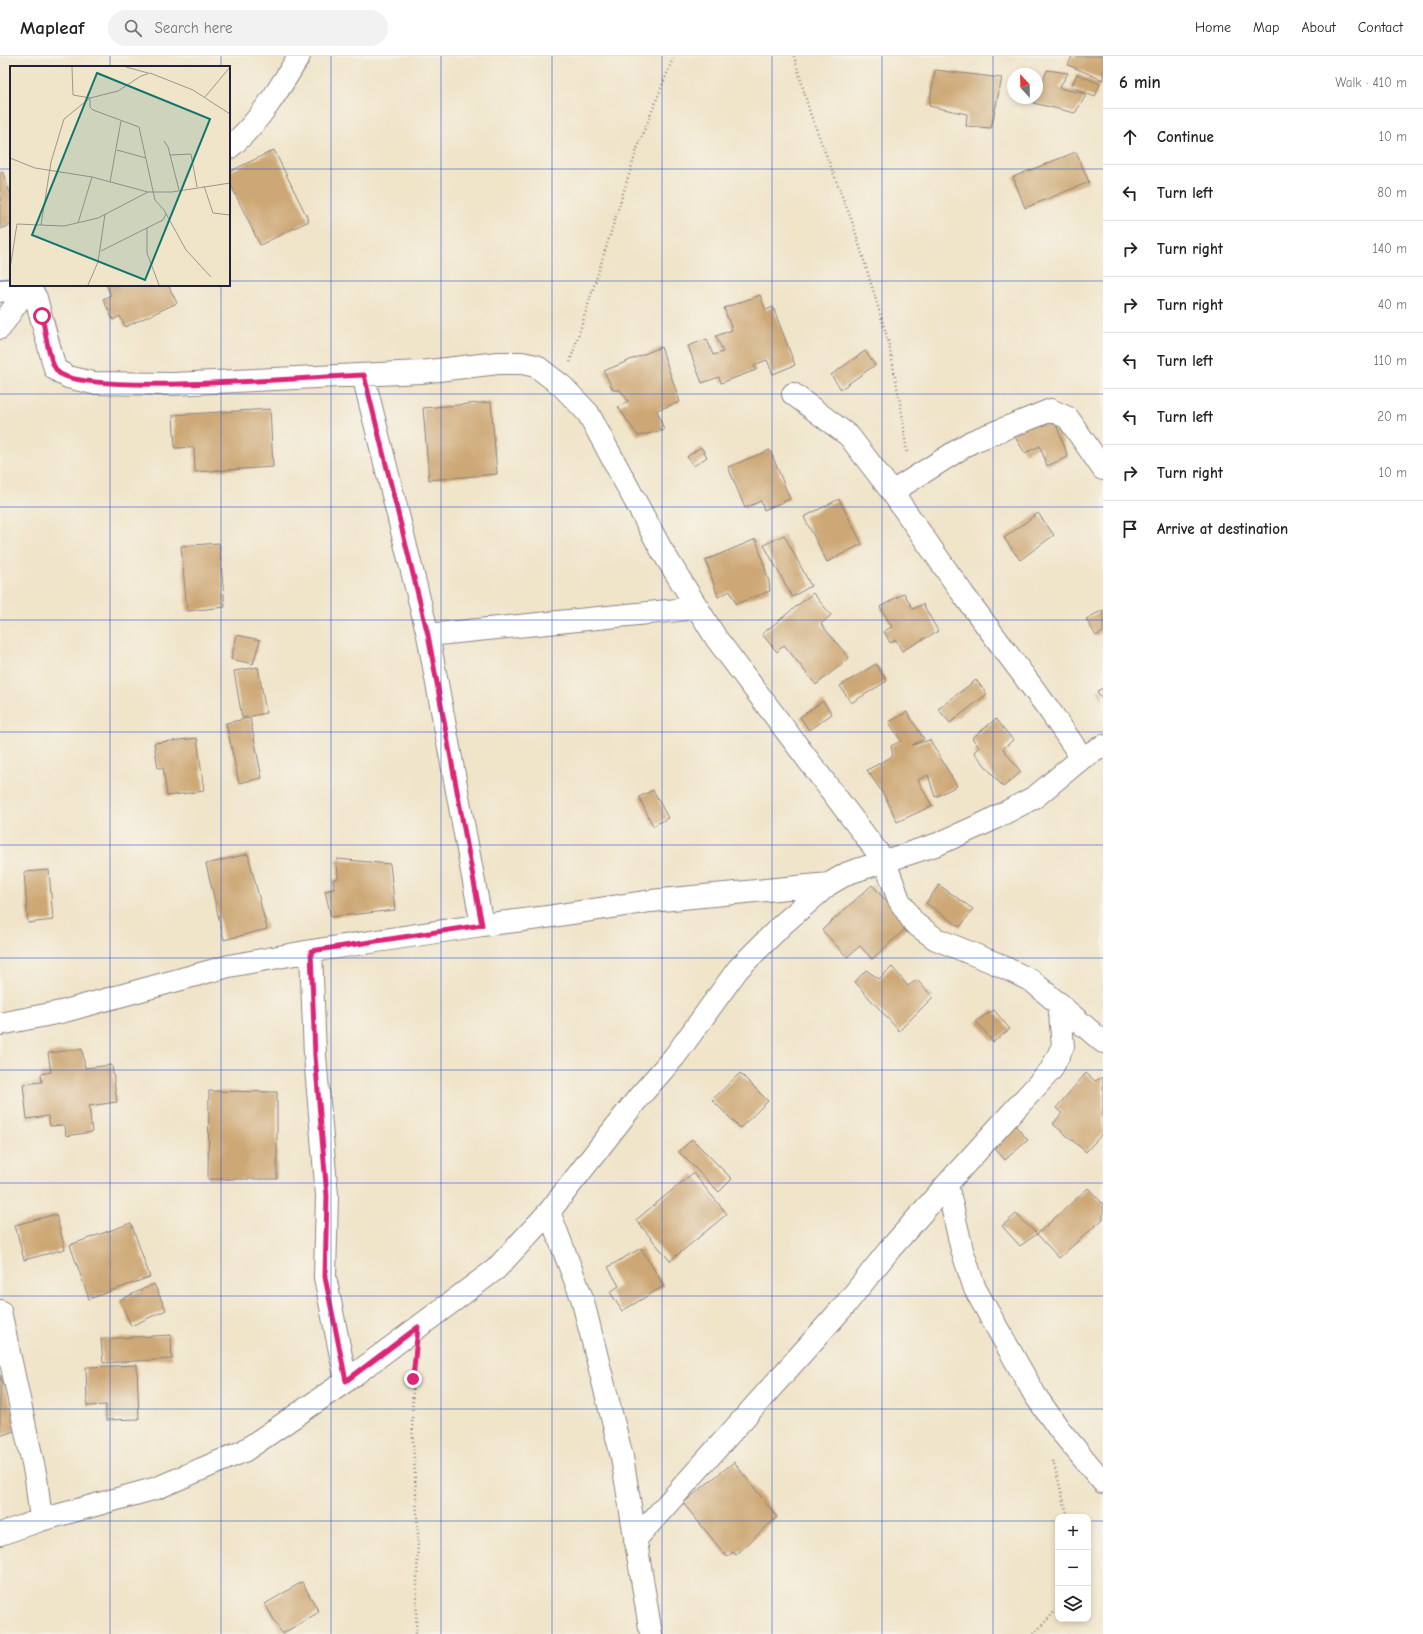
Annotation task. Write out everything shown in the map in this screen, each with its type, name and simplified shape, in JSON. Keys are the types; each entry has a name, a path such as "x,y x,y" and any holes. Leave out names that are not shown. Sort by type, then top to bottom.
{"street":[{"path":"230,147 241,138 271,99 299,56"},
{"path":"0,291 23,286"},
{"path":"0,328 27,286"},
{"path":"29,286 36,298 55,369 68,377 93,382 173,384 364,375 421,372 498,362 522,363 536,366 562,386 588,412 661,550 716,638 885,862 899,900 914,923 936,939 995,963 1032,981 1103,1042"},
{"path":"364,375 428,635 482,925"},
{"path":"793,394 849,436 892,492 963,594 1050,711 1082,758"},
{"path":"892,492 971,442 1051,410 1068,418 1103,469"},
{"path":"428,635 698,608"},
{"path":"0,1534 41,1520 157,1488 244,1451 346,1381 496,1269 549,1212 639,1096 675,1056 738,969 783,924 829,884 848,873 938,844 1035,797 1082,758 1103,746"},
{"path":"0,1024 61,1012 229,966 311,951 482,925 540,918 651,900 829,884"},
{"path":"311,951 315,1056 327,1196 325,1277 346,1381"},
{"path":"636,1540 845,1305 890,1249 947,1184 1051,1070 1063,1046 1059,1003"},
{"path":"947,1184 962,1250 975,1289 1035,1395 1059,1429 1103,1482"},
{"path":"549,1212 582,1298 622,1457 651,1634"},
{"path":"0,1311 36,1478 41,1520"}],"path":[{"path":"562,386 638,146 674,56"},
{"path":"794,56 810,113 853,224 888,340 902,413 910,480"},
{"path":"416,1634 418,1532 412,1421 413,1379 418,1327"},
{"path":"1034,1634 1055,1611"}],"building":[{"path":"1072,56 1103,56 1103,80 1068,65"},
{"path":"935,70 1002,78 991,128 966,126 967,114 929,106"},
{"path":"1047,70 1068,73 1059,88 1087,94 1075,113 1037,104 1043,104 1043,81"},
{"path":"1077,74 1100,84 1095,97 1071,87"},
{"path":"274,150 309,221 260,245 230,183 230,172"},
{"path":"1076,152 1089,182 1025,208 1013,177"},
{"path":"2,171 10,192 10,225 0,229 0,172"},
{"path":"106,286 168,286 177,303 125,327 120,316 113,320 103,299 111,295"},
{"path":"760,295 766,310 773,307 795,365 773,374 767,360 754,365 756,370 721,383 719,377 702,383 688,346 707,339 713,355 723,352 716,336 732,330 724,308"},
{"path":"661,347 680,402 657,410 664,430 638,436 618,407 628,401 620,390 613,390 604,371"},
{"path":"865,351 875,365 841,389 831,375"},
{"path":"491,402 497,474 429,480 423,408"},
{"path":"270,409 273,467 195,472 194,447 175,448 173,415"},
{"path":"1052,413 1068,457 1047,466 1040,446 1025,453 1011,431"},
{"path":"701,447 707,457 694,466 687,457"},
{"path":"770,450 790,499 764,510 761,501 745,508 728,467"},
{"path":"839,499 862,544 827,562 804,517"},
{"path":"1038,513 1054,535 1020,560 1004,538"},
{"path":"784,535 811,586 792,597 764,545"},
{"path":"756,539 769,582 770,591 736,604 730,591 718,597 706,560"},
{"path":"219,543 225,607 187,611 181,546"},
{"path":"813,593 831,615 821,624 849,658 816,685 784,645 777,652 762,634"},
{"path":"904,593 913,609 923,604 938,631 902,651 896,640 890,643 884,631 892,627 880,607"},
{"path":"1103,610 1103,632 1096,636 1086,619"},
{"path":"237,635 260,640 253,664 231,659"},
{"path":"876,664 887,681 851,703 840,686"},
{"path":"258,667 266,713 242,718 234,671"},
{"path":"976,680 987,694 950,723 938,709"},
{"path":"1103,688 1103,700 1097,691"},
{"path":"823,701 832,714 809,730 800,717"},
{"path":"907,712 924,739 912,745 930,740 957,786 935,797 928,775 918,780 932,806 897,822 886,798 867,770 893,756 891,746 901,741 889,722"},
{"path":"250,718 262,778 239,783 226,723"},
{"path":"996,719 1013,740 1003,749 1021,772 1003,787 974,752 979,747 972,738"},
{"path":"197,738 204,791 167,796 163,768 158,768 154,743"},
{"path":"653,790 668,818 653,826 639,797"},
{"path":"248,854 267,929 224,940 206,864"},
{"path":"337,859 390,864 395,910 331,917 325,891 334,889 333,880 338,878"},
{"path":"49,870 53,920 28,923 24,872"},
{"path":"872,885 892,907 912,923 872,959 860,946 847,957 822,930"},
{"path":"939,885 973,909 960,927 926,903"},
{"path":"892,967 908,986 917,980 933,997 899,1031 855,982 866,970 879,979"},
{"path":"994,1010 1010,1029 993,1042 976,1021"},
{"path":"82,1049 85,1068 112,1065 117,1102 89,1106 92,1132 66,1136 65,1125 50,1126 48,1116 27,1119 23,1084 42,1082 41,1074 51,1072 48,1053"},
{"path":"740,1073 768,1101 740,1128 712,1100"},
{"path":"1086,1073 1095,1081 1103,1077 1103,1133 1086,1152 1053,1124 1062,1113 1056,1108"},
{"path":"209,1091 277,1092 277,1179 208,1179"},
{"path":"1013,1123 1028,1140 1005,1160 990,1143"},
{"path":"692,1139 732,1179 719,1192 679,1152"},
{"path":"693,1173 727,1214 670,1261 636,1220"},
{"path":"1088,1188 1103,1204 1103,1219 1059,1258 1037,1234"},
{"path":"56,1214 65,1249 24,1260 15,1225"},
{"path":"1016,1214 1037,1234 1020,1246 1002,1226"},
{"path":"131,1223 150,1277 89,1299 70,1245"},
{"path":"641,1248 664,1286 622,1311 610,1292 619,1286 608,1267"},
{"path":"154,1284 166,1310 131,1326 120,1300"},
{"path":"171,1335 172,1359 103,1363 101,1339"},
{"path":"137,1365 139,1419 106,1420 106,1405 87,1406 86,1367"},
{"path":"0,1375 20,1429 0,1436"},
{"path":"734,1462 777,1517 736,1555 733,1552 727,1557 683,1503"},
{"path":"302,1582 319,1612 282,1634 265,1604"}],"route":[{"path":"42,316 51,359 55,369 59,373 68,377 93,382 173,384 364,375 428,635 482,925 311,951 315,1056 327,1196 325,1277 346,1381 418,1327 413,1379"}]}
